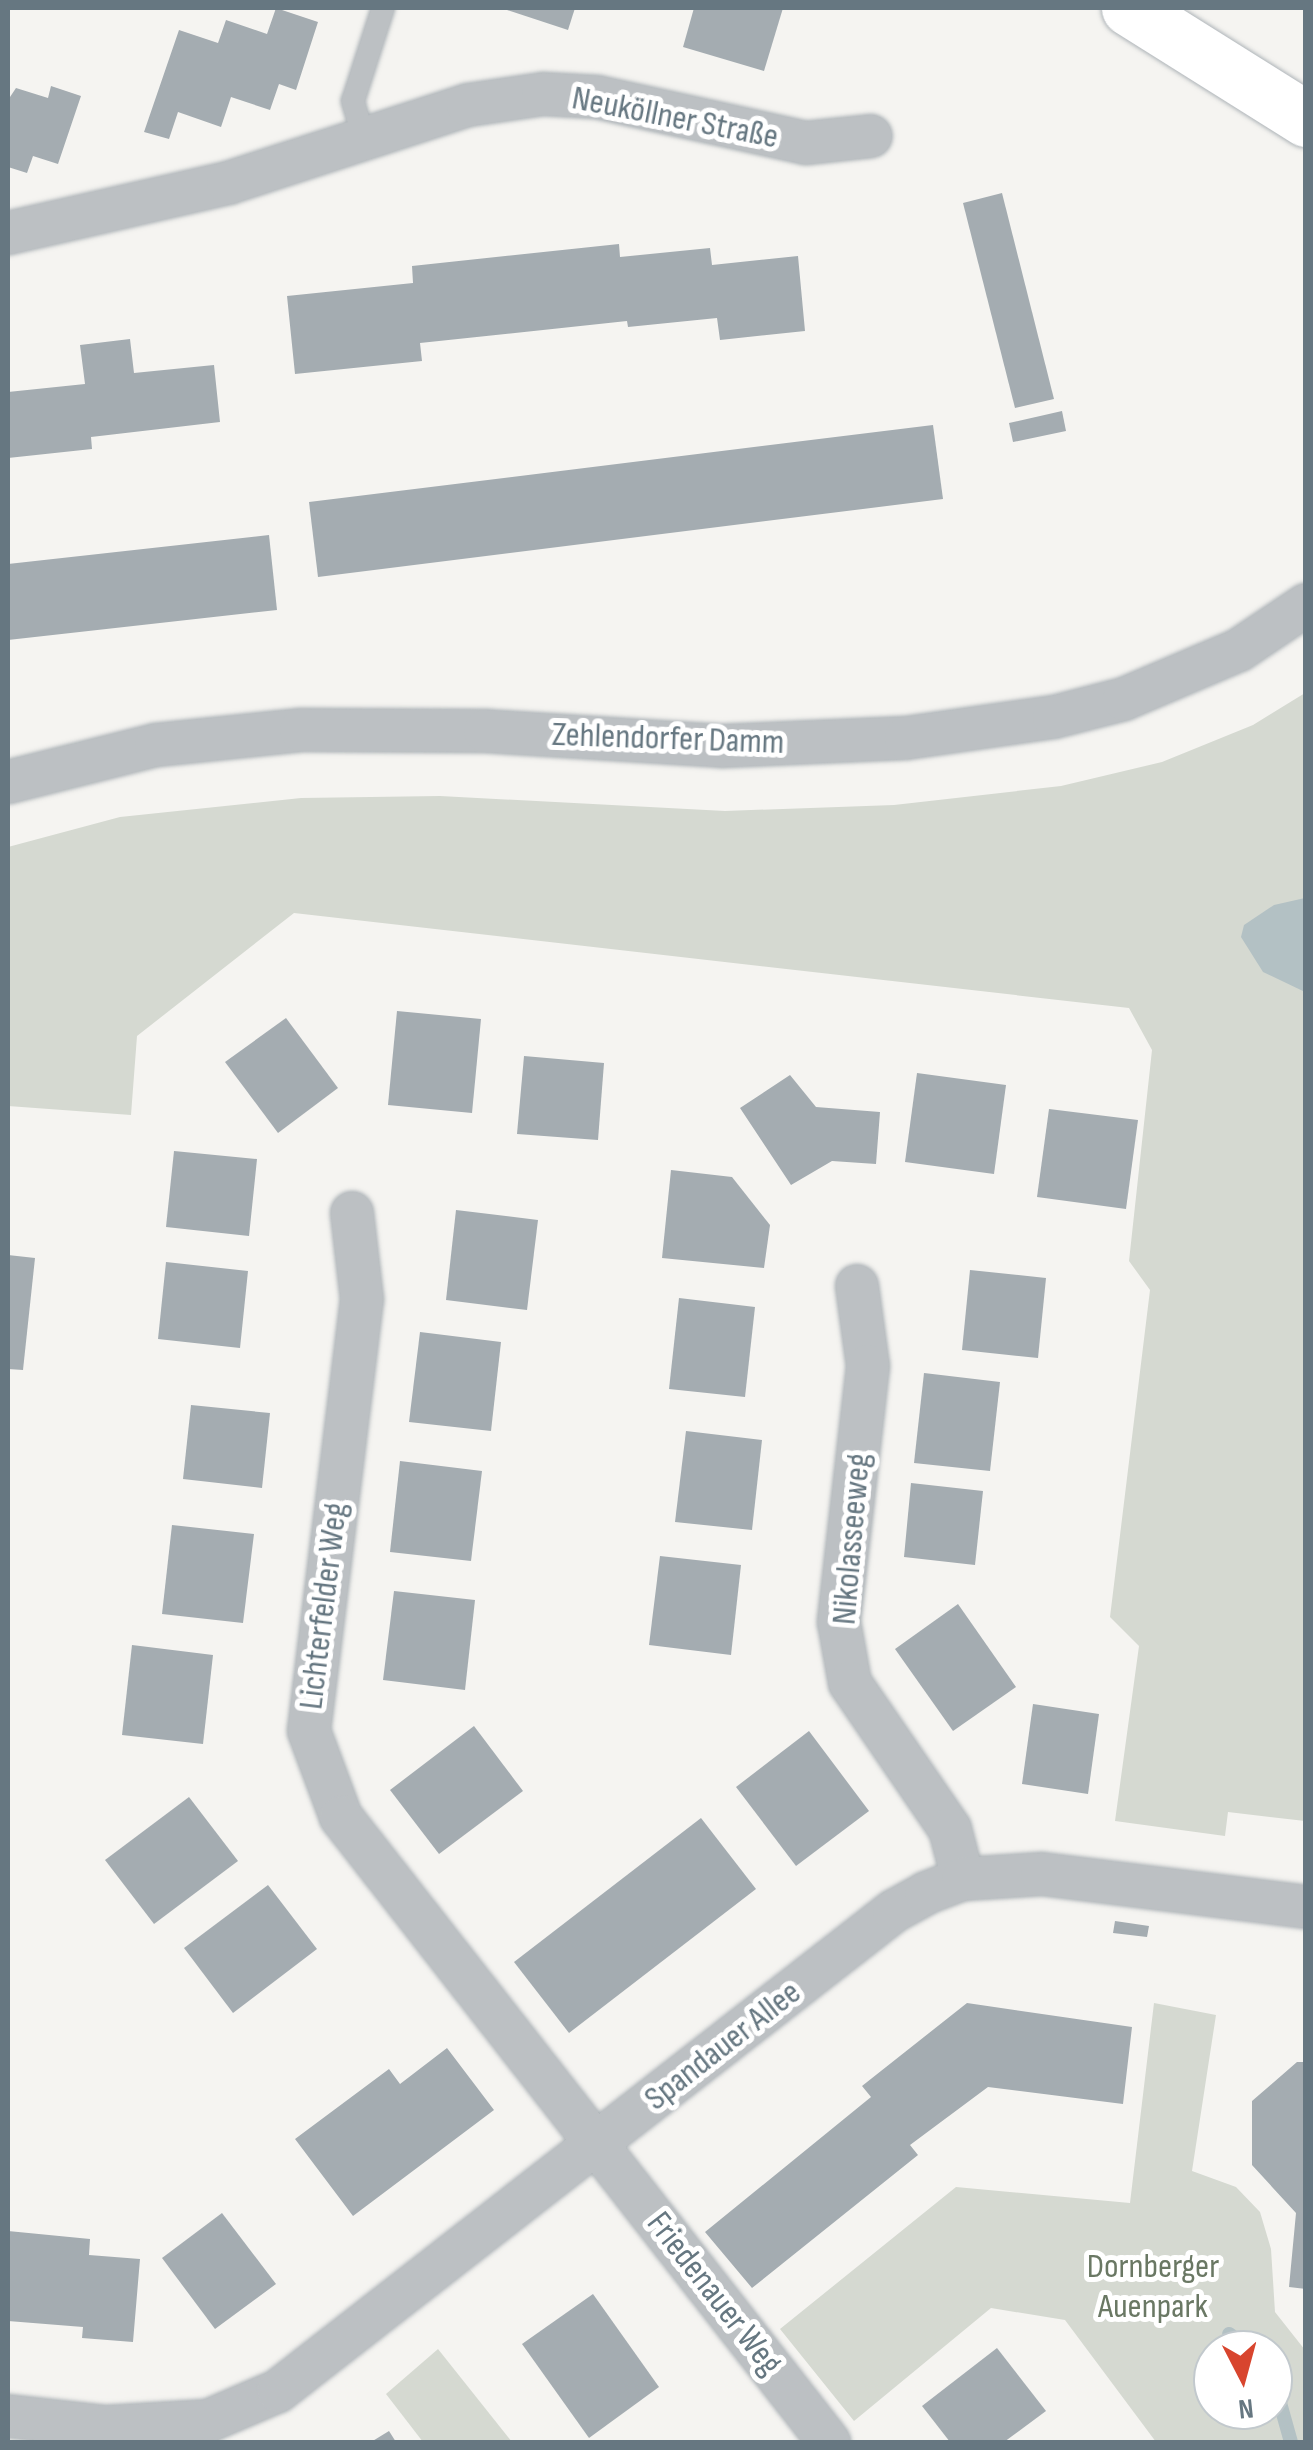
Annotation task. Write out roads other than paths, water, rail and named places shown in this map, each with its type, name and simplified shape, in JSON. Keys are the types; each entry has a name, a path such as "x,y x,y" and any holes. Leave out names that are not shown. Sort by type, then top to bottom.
{"main road":[{"path":"1128,8 1306,119"}],"street":[{"name":"Neuköllner Straße","path":"8,233 228,183 468,106 542,94 596,97 806,144 871,136"},
{"name":"Zehlendorfer Damm","path":"8,782 156,746 301,730 485,730 722,746 943,733 1054,718 1124,699 1239,650 1306,605"},
{"name":"Lichterfelder Weg","path":"352,1213 362,1299 308,1731 340,1817 596,2147"},
{"name":"Nikolasseeweg","path":"856,1286 868,1366 839,1622 847,1668 877,1729 922,1781 950,1829 963,1879"},
{"name":"Spandauer Allee","path":"8,2416 106,2428 207,2432 320,2362 894,1912 963,1879 1042,1874 1306,1907"},
{"name":"Friedenauer Weg","path":"596,2147 829,2442"}],"lane":[{"path":"364,138 353,101 383,8"}],"waterway":[{"path":"1288,2430 1291,2442"}],"park label":[{"name":"Dornberger Auenpark","path":"1153,2287"}]}
